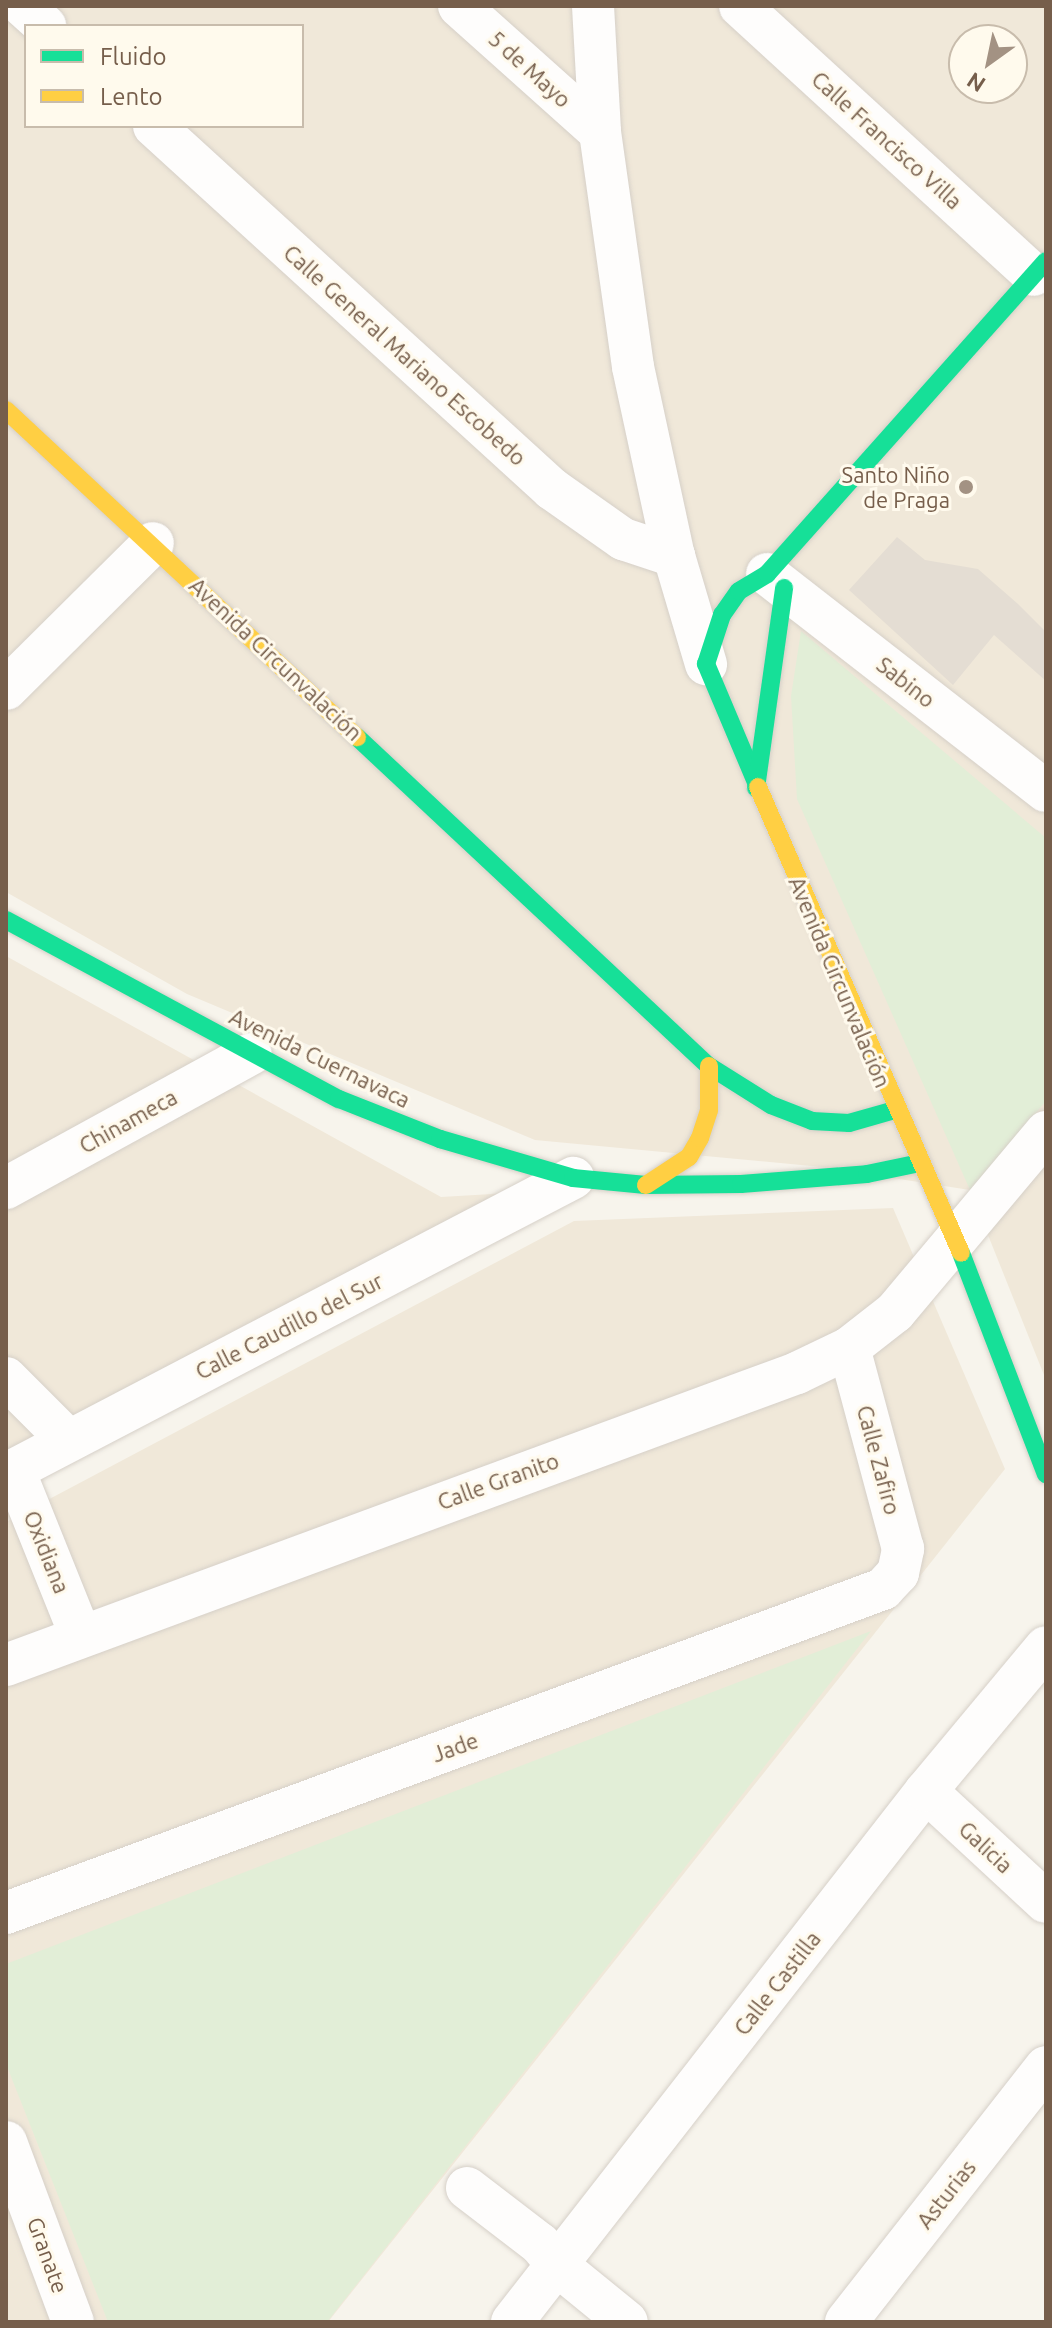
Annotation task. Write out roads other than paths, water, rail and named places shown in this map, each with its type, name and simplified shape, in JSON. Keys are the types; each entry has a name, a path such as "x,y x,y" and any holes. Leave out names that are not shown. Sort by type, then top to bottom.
{"street":[{"path":"23,6 43,24"},
{"name":"5 de Mayo","path":"459,6 600,132"},
{"name":"Avenida Circunvalación","path":"6,410 153,543 709,1066 771,1105 812,1121 849,1123 895,1110 706,664 674,556 633,367 600,132 593,6"},
{"name":"Calle Francisco Villa","path":"740,6 1040,268"},
{"name":"Calle General Mariano Escobedo","path":"156,128 552,489 623,539 674,556"},
{"path":"756,788 776,581 1040,268"},
{"path":"6,689 153,543"},
{"path":"706,664 726,607 754,578 776,581"},
{"name":"Sabino","path":"776,581 1046,791"},
{"name":"Avenida Cuernavaca","path":"6,920 339,1099 440,1139 573,1178 646,1185 817,1180 920,1163"},
{"name":"Chinameca","path":"6,1188 251,1054"},
{"path":"646,1185 689,1157 700,1138 709,1110 709,1066"},
{"path":"895,1110 957,1244 1046,1474"},
{"name":"Calle Granito","path":"6,1665 80,1634 797,1373 849,1348 895,1312 957,1244 1043,1140"},
{"name":"Calle Caudillo del Sur","path":"10,1472 573,1178"},
{"name":"Calle Zafiro","path":"849,1348 903,1549 898,1573"},
{"path":"6,1378 68,1440"},
{"name":"Oxidiana","path":"10,1472 80,1634"},
{"name":"Jade","path":"6,1913 883,1589 898,1573"},
{"name":"Calle Castilla","path":"512,2322 926,1791 1046,1647"},
{"name":"Galicia","path":"926,1791 1046,1902"},
{"name":"Asturias","path":"846,2322 1046,2067"},
{"name":"Granate","path":"6,2142 73,2322"},
{"path":"467,2188 540,2244 557,2265 627,2322"}],"place":[{"name":"Santo Niño de Praga","path":"966,487"}]}
